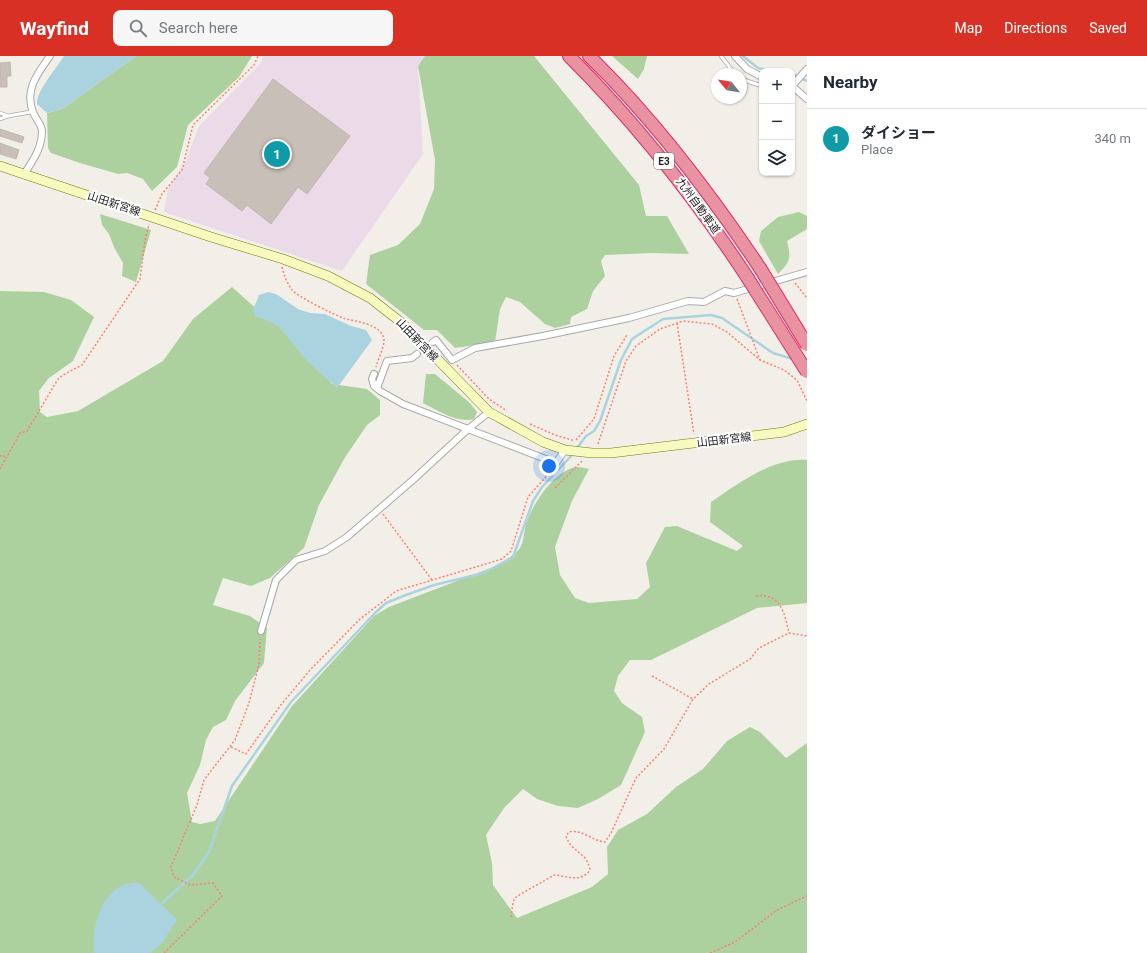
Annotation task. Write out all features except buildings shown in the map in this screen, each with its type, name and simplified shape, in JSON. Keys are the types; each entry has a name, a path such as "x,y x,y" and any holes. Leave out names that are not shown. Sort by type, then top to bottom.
{"highway":[{"name":"九州自動車道","path":"589,56 596,60 644,115 688,168 728,220 760,268 807,345"},
{"name":"九州自動車道","path":"568,58 589,76 631,121 677,176 713,225 807,372"}],"main road":[{"name":"山田新宮線","path":"0,166 25,173 211,237 283,259 328,276 370,298 402,323 489,412 543,442 565,450 592,454 611,453 784,432 807,424"}],"street":[{"path":"25,173 39,150 42,130 33,111 30,100 31,86 50,56"},
{"path":"735,56 747,68 759,75"},
{"path":"795,83 807,69"},
{"path":"795,89 807,99"},
{"path":"433,342 436,340 452,360 475,348 629,318 688,301 704,302 725,291 734,293 807,272"},
{"path":"377,388 388,361 412,358 418,354"},
{"path":"374,374 372,379 377,388 403,404 556,463 565,450"},
{"path":"261,631 276,580 296,560 325,551 347,537 468,428 489,412"}],"lane":[{"path":"721,56 730,68"},
{"path":"747,81 759,85"},
{"path":"0,113 8,116 20,116 33,111"},
{"path":"0,120 8,116"}],"path":[{"path":"0,469 20,433 27,431 58,379 82,365 140,279 145,241 152,217 162,194 182,170 193,125 254,65 258,56"},
{"path":"283,259 284,275 292,290 296,294 344,318 376,328 381,334 384,340 374,374"},
{"path":"790,277 807,298"},
{"path":"734,293 752,336 760,360"},
{"path":"555,488 566,475 592,454 598,444 626,361 636,346 660,329 683,321 712,324 727,332 760,360 784,370 797,380 807,401"},
{"path":"678,323 695,443"},
{"path":"565,450 594,419 614,356 627,335"},
{"path":"452,360 489,399 507,412"},
{"path":"524,421 555,435 575,441"},
{"path":"0,455 2,457 7,455"},
{"path":"231,747 246,754 280,706 311,669 360,619 396,591 502,559 511,551 528,496 556,463"},
{"path":"379,509 432,580"},
{"path":"756,596 762,595 769,597 779,604 786,615 789,633"},
{"path":"164,953 222,896 214,883 191,885 174,878 171,867 196,806 204,780 231,747 249,703 259,664 261,631"},
{"path":"511,918 515,899 522,892 534,888 554,875 579,879 586,876 590,870 588,862 584,856 569,845 566,836 569,832 575,831 605,842 612,833 636,778 664,749 693,699 709,684 750,659 760,648 789,633 807,636"},
{"path":"652,676 693,699"},
{"path":"710,953 734,942 777,910 807,896"}],"shaded area":[{"path":"263,56 425,56 418,66 423,154 342,271 164,212 168,189 186,160 199,126 261,63"}],"green space":[{"path":"136,56 252,56 239,77 188,125 177,167 152,191 143,179 127,173 118,174 80,163 51,153 48,148 47,113 62,109"},
{"path":"425,56 534,56 639,185 646,216 667,216 689,254 653,253 605,255 601,261 605,276 593,291 587,309 571,317 570,324 555,328 545,324 520,302 506,297 500,309 495,342 455,348 437,330 424,330 366,284 370,255 398,245 420,224 434,189 435,160 418,66"},
{"path":"612,56 647,56 644,69 638,79"},
{"path":"799,212 807,216 807,229 787,241 789,259 778,274 759,241 761,231 778,217"},
{"path":"100,214 151,230 136,282 122,276 123,263 109,234 102,225"},
{"path":"232,287 261,313 298,334 310,359 332,384 367,389 380,400 380,415 367,425 344,459 319,505 304,548 270,578 251,586 223,578 213,605 250,616 267,628 264,663 235,701 226,720 213,727 206,740 200,765 187,793 192,822 200,824 215,821 292,706 374,616 389,607 493,567 515,554 521,546 526,524 533,507 553,481 569,469 577,467 589,469 572,501 555,547 560,575 575,598 589,603 637,599 650,587 646,563 665,527 677,526 737,551 743,546 710,522 711,502 744,480 769,467 794,460 807,460 807,603 757,608 651,660 630,660 618,676 614,691 622,703 642,717 645,732 621,785 598,799 578,808 558,806 537,799 523,789 504,808 486,835 492,863 493,885 517,918 592,887 608,874 607,847 618,830 647,814 676,787 703,769 727,741 750,727 760,732 786,758 807,743 807,953 0,953 0,291 44,292 71,300 94,317 73,361 49,378 39,391 40,412 47,417 78,411 163,361 193,319"},
{"path":"426,374 435,374 470,403 477,412 474,419 461,420 423,403"}],"water":[{"path":"64,56 136,56 62,109 47,113 37,104 38,99 43,86"},
{"path":"268,292 276,294 298,309 310,313 325,314 351,326 366,330 372,340 337,388 307,361 279,327 255,316 253,310 259,295"},
{"path":"138,882 177,920 162,943 150,953 94,953 94,934 103,905 115,890 125,884"}],"waterway":[{"path":"743,56 759,68"},
{"path":"795,75 807,81"},
{"path":"577,448 586,436 594,431 600,421 621,360 632,339 663,319 711,315 722,318 773,353 793,359"},
{"path":"159,906 193,875 209,852 232,786 291,702 386,603 434,585 484,573 513,557 533,501 542,487 573,454"}],"tunnel":[{"path":"417,354 433,342"}],"place":[{"name":"ダイショー","path":"277,154"}]}
